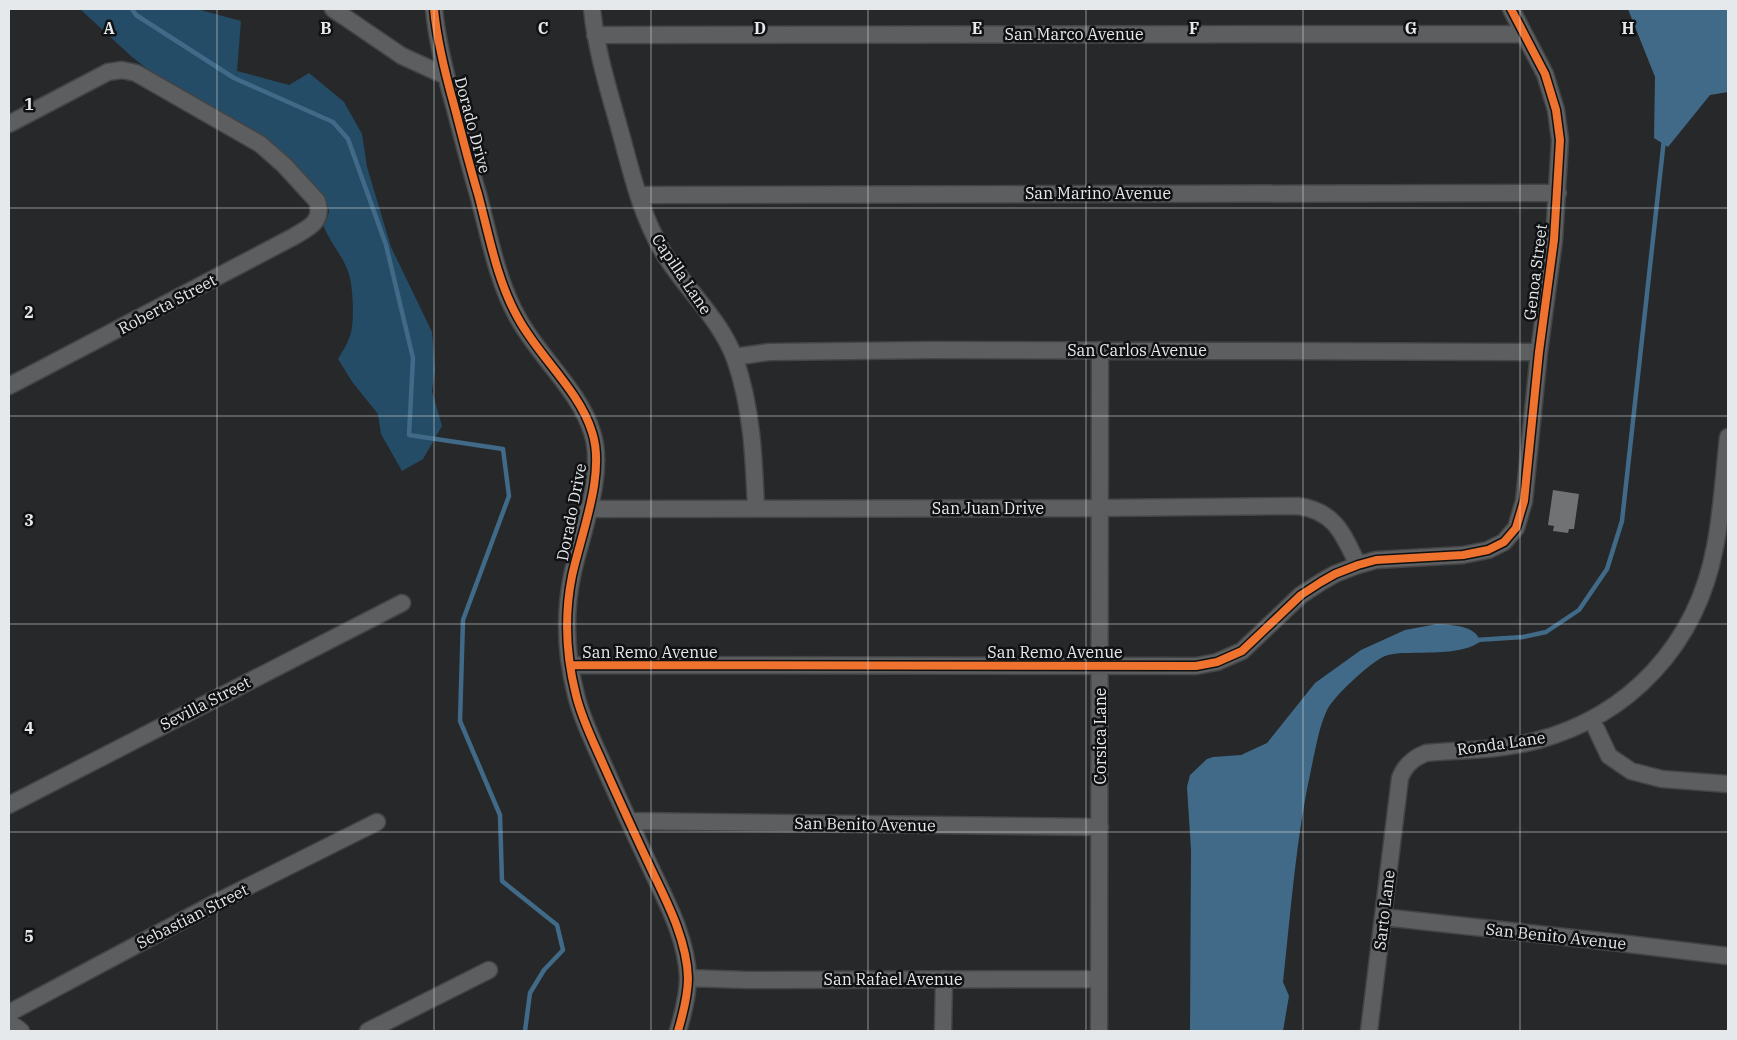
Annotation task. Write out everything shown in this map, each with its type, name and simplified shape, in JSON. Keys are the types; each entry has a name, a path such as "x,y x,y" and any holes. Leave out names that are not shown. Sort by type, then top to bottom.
{"street":[{"path":"333,9 402,56 446,76"},
{"name":"Dorado Drive","path":"434,9 437,36 446,76 507,295 526,332 572,395 592,431 596,445 595,480 568,602 567,623 570,665 576,694 586,725 674,920 684,954 688,978 686,1000 678,1031"},
{"name":"Capilla Lane","path":"592,9 595,36 638,195 647,220 664,253 705,308 720,332 734,357 742,380 751,423 756,509"},
{"name":"Genoa Street","path":"1504,542 1516,528 1524,501 1539,352 1554,240 1560,140 1556,110 1545,74 1511,9"},
{"name":"San Marco Avenue","path":"595,36 1523,34"},
{"name":"Roberta Street","path":"9,124 101,75 122,70 136,73 260,144 284,165 317,202 319,209 316,221 293,237 9,386"},
{"name":"San Marino Avenue","path":"638,195 1558,193"},
{"name":"San Carlos Avenue","path":"734,357 769,352 1100,350 1539,352"},
{"name":"Corsica Lane","path":"1099,1031 1100,350"},
{"name":"Ronda Lane","path":"1398,789 1404,770 1415,758 1426,753 1534,742 1560,734 1592,720 1618,704 1646,680 1671,652 1693,614 1706,584 1716,546 1728,437"},
{"name":"San Juan Drive","path":"588,509 1292,506 1309,508 1324,514 1336,525 1358,565"},
{"name":"San Remo Avenue","path":"570,665 1196,666 1226,659 1250,644 1301,595 1328,578 1358,565 1391,558 1471,554 1488,550 1504,542"},
{"name":"Sevilla Street","path":"9,805 402,603"},
{"path":"1592,720 1609,756 1631,771 1662,779 1728,784"},
{"name":"Sarto Lane","path":"1369,1031 1398,789"},
{"name":"Sebastian Street","path":"9,1013 217,902 376,822"},
{"name":"San Benito Avenue","path":"629,822 1100,827"},
{"name":"San Benito Avenue","path":"1383,917 1728,956"},
{"path":"368,1031 489,970"},
{"name":"San Rafael Avenue","path":"688,978 747,980 1099,979"},
{"path":"943,1031 944,979"},
{"path":"9,1022 22,1031"}],"shaded area":[{"path":"80,9 197,9 241,21 237,71 289,85 309,73 344,102 362,134 367,167 391,247 432,332 435,370 432,391 442,426 423,459 402,471 381,434 378,414 353,383 338,359 351,331 353,314 352,289 349,274 323,224 326,222 329,211 327,203 321,194 302,172 265,138 163,81 132,57"},
{"path":"1628,9 1728,9 1728,92 1710,95 1668,147 1654,138 1655,77"},
{"path":"1437,624 1469,629 1478,636 1480,642 1464,649 1395,654 1381,658 1343,690 1331,704 1324,717 1306,792 1298,846 1283,982 1289,996 1283,1031 1190,1031 1191,850 1187,787 1190,775 1207,759 1241,755 1267,743 1315,683 1361,650 1405,630"}],"building":[{"path":"1553,490 1579,494 1574,529 1569,529 1568,533 1553,531 1554,526 1548,525"}],"waterway":[{"path":"132,9 136,15 234,78 333,122 348,139 386,245 413,358 409,435 503,449 509,496 463,620 460,721 500,815 502,881 557,925 563,950 544,970 530,993 525,1031"},
{"path":"1476,640 1523,637 1546,632 1579,610 1607,569 1622,521 1664,139"}],"cycle path":[{"path":"434,9 439,45 494,258 504,289 527,332 578,402 592,432 596,448 596,466 591,504 569,591 567,636 570,666 576,695 585,722 622,807 666,899 681,938 687,965 688,985 678,1031"},
{"path":"570,665 1196,666 1217,662 1242,651 1301,595 1335,574 1376,560 1463,555 1488,550 1504,542 1516,528 1524,501 1539,352 1554,240 1560,140 1556,110 1545,74 1511,9"}]}
